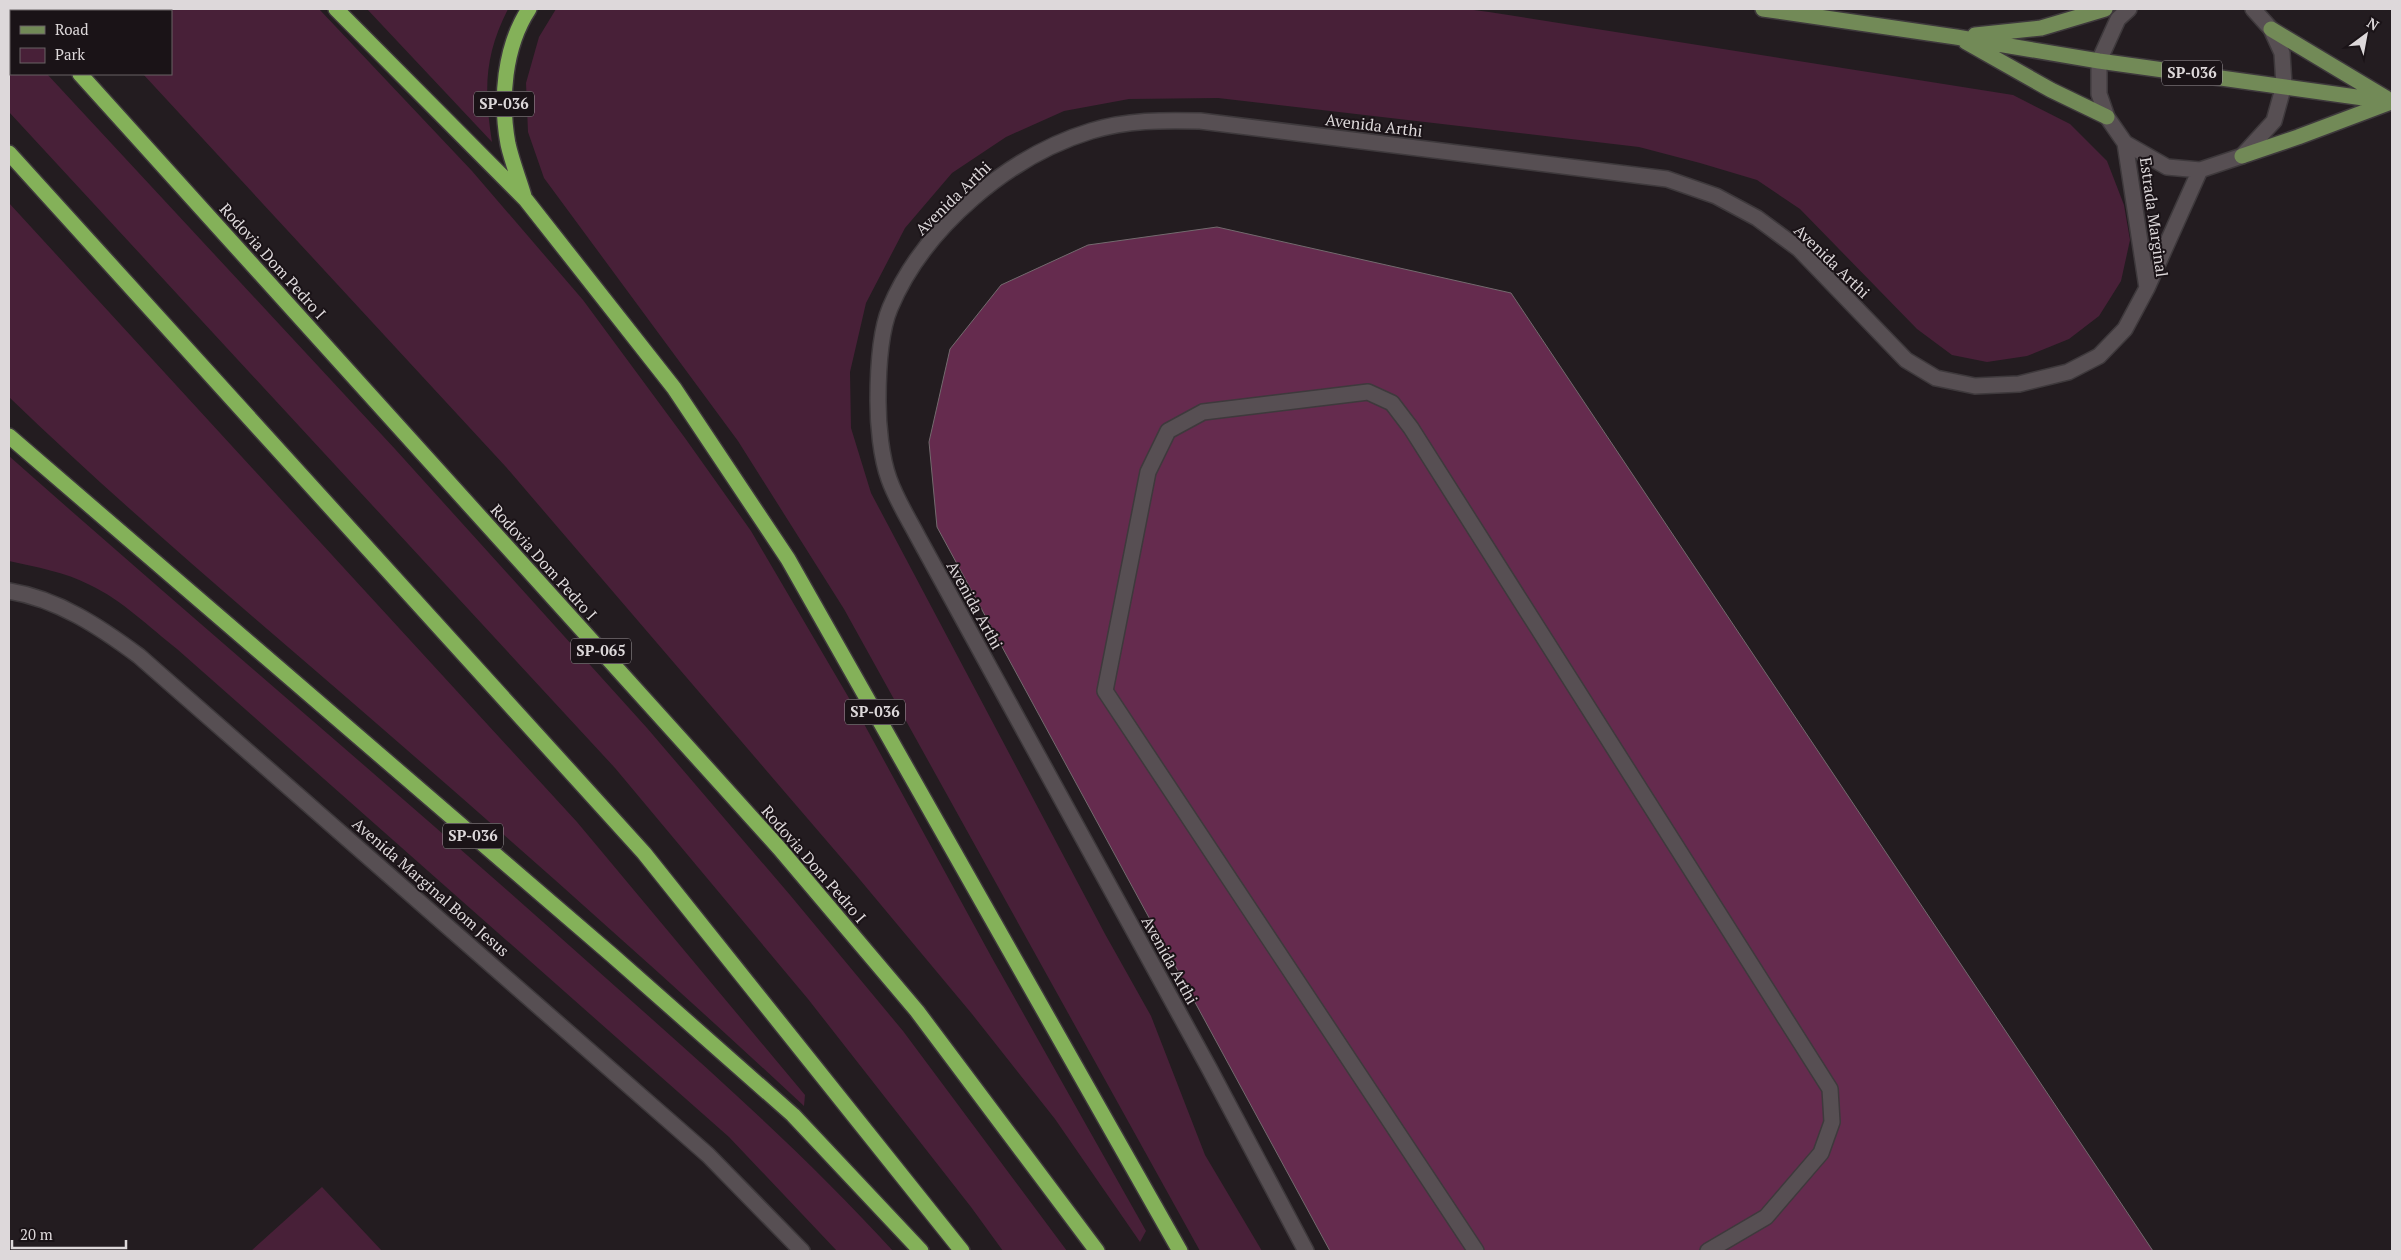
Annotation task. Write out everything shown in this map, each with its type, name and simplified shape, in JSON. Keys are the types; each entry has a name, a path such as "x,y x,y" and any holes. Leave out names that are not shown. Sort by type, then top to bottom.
{"highway":[{"path":"336,9 526,200"},
{"name":"SP-036","path":"529,9 522,19 509,56 504,97 508,144 526,200 674,388 788,559 1180,1251"},
{"name":"Rodovia Dom Pedro I","path":"81,75 779,848 917,1011 1097,1251"},
{"path":"9,153 644,853 962,1251"},
{"name":"SP-036","path":"9,436 606,950 793,1115 921,1251"}],"main road":[{"name":"SP-036","path":"1763,9 1956,37 2099,62 2284,85 2392,102"},
{"path":"1956,37 2041,28 2105,9"},
{"path":"2271,29 2392,102"},
{"path":"1956,37 2051,90 2107,117"},
{"path":"2242,156 2392,102"}],"street":[{"path":"2129,9 2118,19 2099,62 2099,94 2107,117 2125,143 2167,167 2200,170 2242,156 2274,121 2284,85 2282,53 2271,29 2253,9"},
{"name":"Avenida Arthi","path":"1306,1251 1209,1068 918,537 889,479 878,422 878,364 890,309 916,259 955,216 1000,175 1046,148 1083,134 1148,120 1200,121 1667,179 1716,196 1757,218 1799,249 1906,360 1936,378 1975,386 2019,384 2060,374 2099,356 2124,329 2147,288"},
{"name":"Estrada Marginal","path":"2125,143 2147,288"},
{"name":"Estrada Marginal","path":"2147,288 2200,170"},
{"path":"1476,1251 1105,691 1148,472 1168,431 1203,412 1368,392 1392,403 1411,428 1830,1089 1832,1122 1821,1152 1766,1217 1708,1251"},
{"name":"Avenida Marginal Bom Jesus","path":"9,591 63,608 100,627 139,656 694,1142 802,1251"}],"green space":[{"path":"319,9 472,171 583,300 751,531 863,722 992,958 1146,1231 1140,1242 1055,1119 972,1014 856,875 506,467 144,75 172,75 172,10"},
{"path":"367,9 508,9 494,42 488,74 489,123 492,142"},
{"path":"556,9 1466,9 1489,12 2013,95 2070,124 2107,161 2124,205 2130,240 2121,281 2099,316 2069,339 2027,356 1987,362 1952,355 1917,329 1800,209 1757,180 1639,147 1218,98 1129,99 1064,111 1006,137 952,173 905,228 866,303 850,372 851,428 871,493 1105,934 1151,1016 1205,1155 1262,1251 1200,1251 844,609 738,441 544,178 528,132 526,83 539,37"},
{"path":"9,33 10,75 48,75 395,449 647,728 903,1031 1067,1251 1003,1251 971,1207 808,999 615,768 9,112"},
{"path":"9,203 577,822 805,1095 804,1106 695,1005 529,857 139,517 9,397"},
{"path":"9,456 452,841 674,1039 786,1142 893,1251 837,1251 729,1137 135,614 102,591 80,580 50,570 9,561"},
{"path":"322,1187 382,1251 251,1251"}],"building":[{"path":"1217,227 1511,293 2153,1251 1330,1251 937,527 929,442 950,349 1001,285 1088,245"}]}
